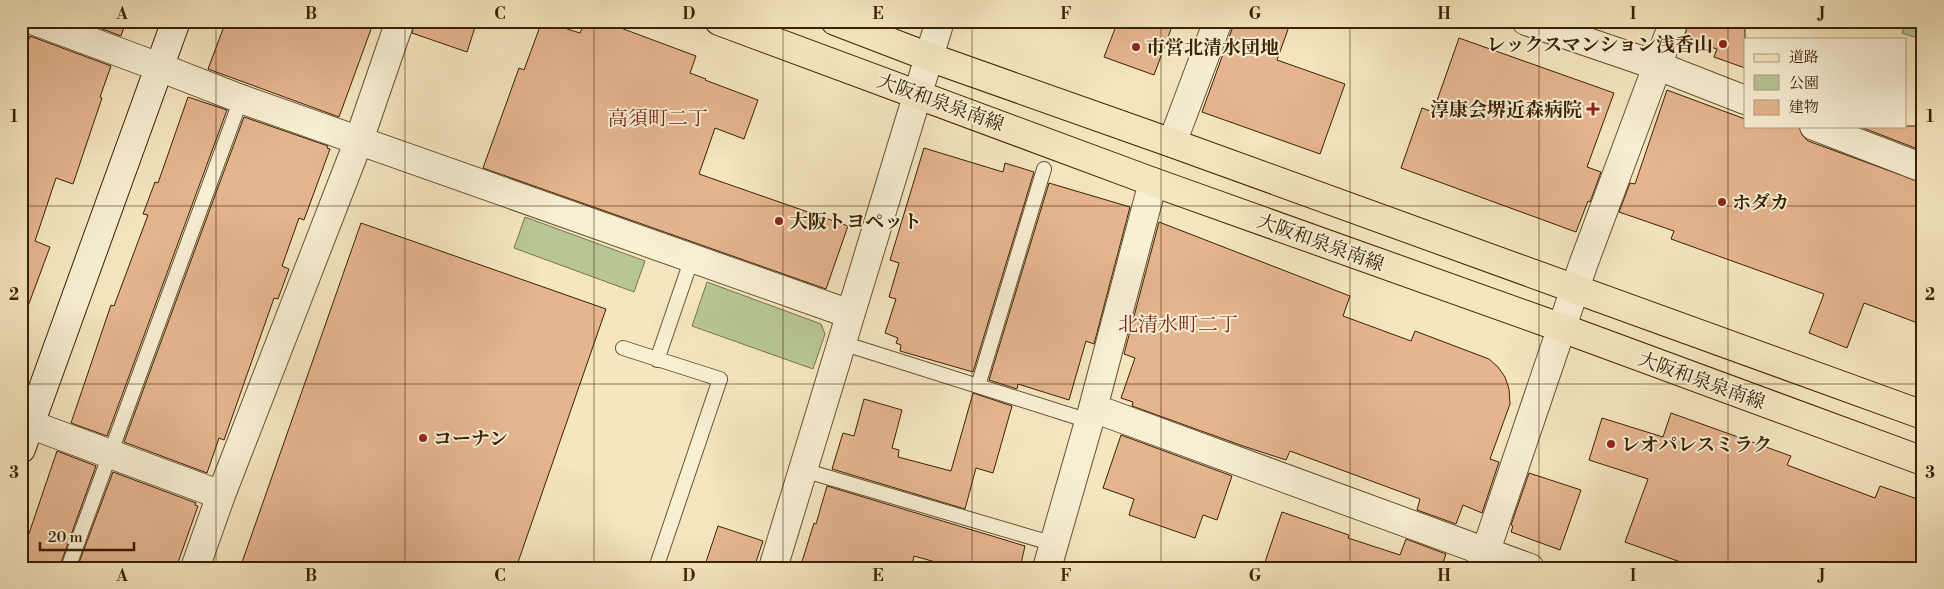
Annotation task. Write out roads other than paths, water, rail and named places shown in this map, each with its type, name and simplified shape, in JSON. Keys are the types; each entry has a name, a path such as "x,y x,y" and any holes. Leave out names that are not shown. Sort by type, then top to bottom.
{"main road":[{"name":"大阪和泉泉南線","path":"719,21 1153,182 1562,328 1923,461"},
{"name":"大阪和泉泉南線","path":"835,21 929,57 1923,415"}],"street":[{"path":"35,21 241,99 850,314"},
{"path":"176,21 24,431 111,454 221,495"},
{"path":"195,568 221,495 359,140 400,21"},
{"path":"773,568 940,21"},
{"path":"1172,143 1218,21"},
{"path":"1526,21 1658,66 1744,100"},
{"path":"1483,560 1575,289 1674,21"},
{"path":"1819,128 1923,168"},
{"path":"1051,556 1153,182"},
{"path":"1091,414 1483,560 1530,568"}],"lane":[{"path":"68,568 241,99"},
{"path":"978,386 1044,169"},
{"path":"657,360 692,258"},
{"path":"842,343 978,386 1091,414"},
{"path":"623,348 720,379 656,568"},
{"path":"803,470 1051,556"}],"place":[{"name":"レックスマンション浅香山","path":"1723,44"},
{"name":"市営北清水団地","path":"1136,47"},
{"name":"淳康会堺近森病院","path":"1593,109"},
{"name":"ホダカ","path":"1722,202"},
{"name":"大阪トヨペット","path":"779,221"},
{"name":"コーナン","path":"423,438"},
{"name":"レオパレスミラク","path":"1611,444"}],"district":[{"name":"高須町二丁","path":"658,118"},
{"name":"北清水町二丁","path":"1178,324"}]}
